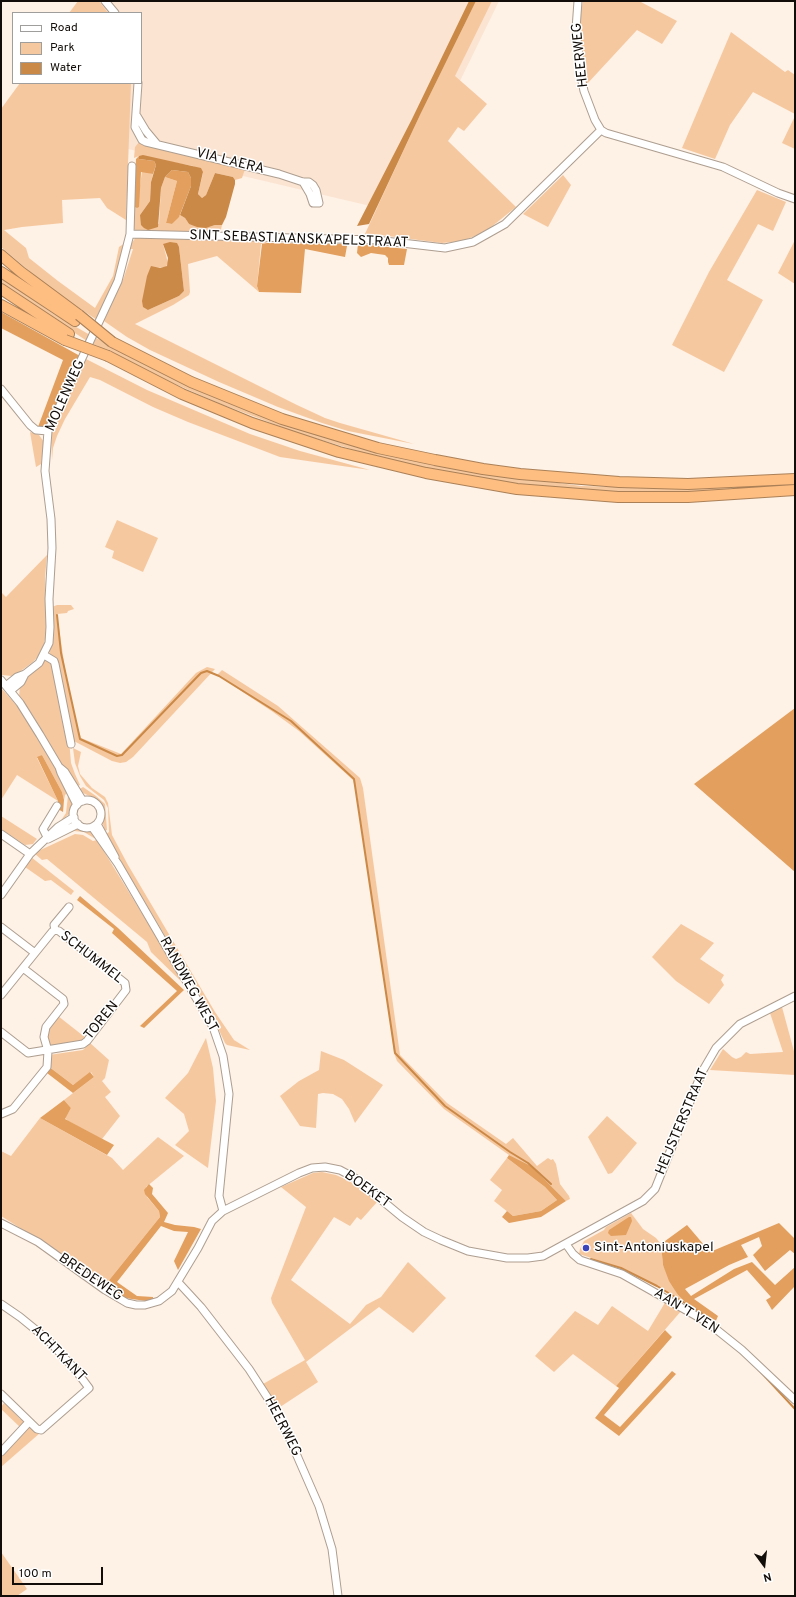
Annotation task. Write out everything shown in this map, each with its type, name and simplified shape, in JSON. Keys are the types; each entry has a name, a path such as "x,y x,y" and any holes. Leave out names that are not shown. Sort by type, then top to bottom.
{"highway":[{"path":"1,255 77,318"},
{"path":"1,272 77,318 113,342 191,382 268,414 370,445 483,469 520,474 619,482 688,484 795,479"},
{"path":"1,289 67,337"},
{"path":"1,305 108,356 182,394 252,423 339,452 426,473 517,488 618,497 688,497 795,490"}],"street":[{"path":"105,1 114,12"},
{"name":"HEERWEG","path":"578,1 576,29 581,76 592,113 600,130"},
{"name":"VIA LAERA","path":"138,84 137,116 146,131 156,143 279,174 303,182"},
{"path":"600,130 723,167 778,193 795,199"},
{"name":"SINT SEBASTIAANSKAPELSTRAAT","path":"130,234 376,240 445,248 473,242 506,224 600,130"},
{"name":"MOLENWEG","path":"6,686 21,682 25,674 39,663 50,643 49,599 52,548 51,519 46,471 48,431 118,281 130,234 132,166"},
{"path":"1,389 30,425 36,430 48,431"},
{"path":"44,655 56,664 71,744"},
{"path":"6,686 40,735 59,767 77,805"},
{"path":"59,767 65,772 83,801"},
{"path":"83,801 92,801 100,807 101,816 94,826 84,827 76,820 74,809 83,801"},
{"path":"48,838 43,829 57,806"},
{"path":"1,895 30,854 41,843 58,827 76,820"},
{"name":"RANDWEG WEST","path":"94,826 202,1006 213,1027 223,1056 229,1094 219,1196 223,1211"},
{"path":"1,834 30,854"},
{"name":"SCHUMMEL","path":"69,907 54,925 55,930 125,982 127,987"},
{"path":"1,926 35,953"},
{"name":"SCHUMMEL","path":"1,995 55,930"},
{"path":"1,1114 13,1110 47,1067 48,1051 44,1037 46,1027 64,1004 63,999 23,968"},
{"name":"TOREN","path":"1,1032 28,1053 48,1051 83,1044 87,1041 127,987"},
{"name":"HEIJSTERSTRAAT","path":"566,1244 643,1201 655,1188 702,1072 716,1048 740,1024 795,996"},
{"name":"BOEKET","path":"178,1282 212,1221 223,1211 312,1168 325,1167 340,1170 355,1178 402,1217 424,1232 468,1251 507,1258 528,1258 543,1256 566,1244"},
{"name":"BREDEWEG","path":"1,1223 38,1242 105,1290 127,1303 136,1306 159,1301 172,1291 178,1282"},
{"name":"AAN 'T VEN","path":"566,1244 573,1254 580,1260 622,1274 707,1322 742,1350 795,1400"},
{"name":"HEERWEG","path":"178,1282 201,1307 249,1369 271,1403 288,1435 319,1506 332,1549 338,1596"},
{"name":"ACHTKANT","path":"1,1304 47,1339 74,1368 89,1388 41,1430 37,1429 29,1422"},
{"path":"1,1452 29,1422 2,1398"}],"shaded area":[{"path":"88,1 499,1 396,212 120,147 124,84 142,84 142,12 96,12"},
{"path":"139,156 139,159 154,161 156,165 153,174 141,172 139,207 137,208 134,207 136,159"},
{"path":"172,170 188,172 191,178 191,186 179,217 172,224 166,223 177,181 165,177"},
{"path":"262,244 346,244 347,246 345,257 305,249 301,293 259,292 257,286"},
{"path":"358,244 407,249 404,265 389,265 388,258 385,255 371,253 361,257 357,253"},
{"path":"1,312 80,356 45,428 38,427 63,360 1,328"},
{"path":"795,708 795,872 694,784"},
{"path":"42,755 62,792 64,800 63,812 58,809 58,801 37,757"},
{"path":"80,896 118,928 184,990 144,1028 140,1026 177,991 112,933 114,929 77,900"},
{"path":"48,1066 73,1085 90,1072 94,1077 73,1093 47,1073"},
{"path":"64,1100 71,1108 65,1119 114,1145 107,1155 40,1118"},
{"path":"509,1155 531,1166 566,1201 541,1217 509,1223 502,1217 507,1211 513,1216 541,1211 557,1200 545,1187 507,1158"},
{"path":"149,1184 153,1188 152,1194 168,1213 164,1222 201,1229 178,1270 174,1261 188,1232 174,1231 161,1226 117,1282 137,1296 153,1297 153,1300 146,1301 125,1298 106,1284 160,1217 159,1211 145,1194 144,1190"},
{"path":"631,1217 632,1221 626,1235 611,1236 608,1233 609,1230"},
{"path":"779,1223 795,1239 795,1254 790,1250 765,1271 753,1255 762,1246 759,1237 741,1245 748,1257 729,1265 685,1289 691,1296 734,1269 752,1262 775,1285 795,1267 795,1286 772,1310 766,1300 771,1297 747,1270 694,1299 718,1316 715,1323 685,1302 678,1295 669,1281 663,1265 661,1244 687,1225 710,1252"},
{"path":"665,1330 672,1337 604,1415 620,1427 672,1371 676,1374 619,1436 595,1418 619,1388 616,1386"}],"green space":[{"path":"78,1 99,1 107,12 70,12"},
{"path":"476,1 492,1 455,76 487,104 464,131 458,127 448,141 516,207 485,232 462,241 442,243 380,235 364,236 420,115"},
{"path":"583,1 639,1 677,21 662,44 637,30 587,84 579,45 579,21"},
{"path":"731,32 785,72 788,70 795,75 795,114 753,92 730,125 715,159 682,148"},
{"path":"19,84 131,84 126,220 107,208 100,198 62,200 63,223 4,230 26,248 29,258 95,308 113,276 119,247 125,243 118,276 97,320 49,288 1,247 1,109"},
{"path":"795,116 795,149 782,143"},
{"path":"140,141 245,169 242,178 235,180 233,177 215,173 206,195 202,198 198,194 203,173 193,166 139,156 134,158 135,147"},
{"path":"142,171 153,174 150,201 140,215 159,224 161,188 165,177 177,181 166,223 172,224 180,215 185,218 189,224 209,227 222,225 220,234 138,232 134,229 134,207 137,208"},
{"path":"563,175 571,185 548,227 523,214"},
{"path":"757,190 786,202 773,231 758,224 727,280 763,300 724,372 672,345 709,272"},
{"path":"136,237 264,240 267,243 261,244 257,286 259,292 217,256 188,264 189,295 173,305 135,324 325,418 414,444 348,431 278,407 150,350 127,337 104,321 124,277 133,249 130,249 131,244","holes":["163,244 179,247 184,291 179,296 148,310 156,268 166,267 168,263"]},
{"path":"795,240 795,284 778,273"},
{"path":"1,278 52,313 90,335 87,341 1,284"},
{"path":"96,338 174,376 242,406 473,471 581,486 728,487 732,490 668,493 577,491 510,483 442,471 378,457 295,432 221,404 168,381 93,344"},
{"path":"86,359 147,390 250,434 300,451 370,470 280,457 188,422 153,407 100,380 90,377 65,419 57,436 53,448 52,460 51,435 54,426"},
{"path":"30,432 39,435 44,442 41,464 36,467"},
{"path":"117,520 158,538 143,572 112,558 114,551 105,547"},
{"path":"47,555 45,577 46,635 43,648 33,662 18,673 12,676 2,675 1,592 6,597"},
{"path":"57,605 71,605 74,609 68,611 67,613 57,614 66,676 81,738 121,754 196,673 207,667 215,669 133,757 126,762 120,763 112,761 72,740 49,650 52,607"},
{"path":"46,660 52,664 69,739 71,763 80,785 78,786 63,766 32,714 19,697 20,685 43,661"},
{"path":"222,670 278,706 360,778 363,788 400,1055 447,1103 506,1144 513,1138 537,1166 548,1158 551,1160 553,1159 556,1164 560,1184 570,1199 566,1201 531,1166 509,1155 444,1109 397,1061 394,1053 357,795 353,780 299,731 217,675"},
{"path":"1,688 19,708 44,748 68,792 65,795 64,800 62,792 42,755 37,758 58,801 17,775 1,800"},
{"path":"73,748 81,752 78,766 80,774 92,788 105,797 108,803 112,835 128,865 215,1012 234,1040 250,1050 227,1045 225,1043 211,1013 106,834 109,832 108,808 104,800 86,786 80,776 75,763"},
{"path":"83,787 105,804 107,830 105,831 102,821 105,812 103,807 98,800 83,793 80,789"},
{"path":"69,794 72,801 70,813 60,822 66,813"},
{"path":"1,816 37,839 33,844 25,845 1,829"},
{"path":"76,828 90,831 95,837 94,838 84,832 74,831 40,847"},
{"path":"75,834 83,835 93,841 97,840 187,987 151,952 147,942 47,859 42,860 34,853"},
{"path":"31,857 74,891 71,895 51,880 45,881 25,867"},
{"path":"681,924 714,943 700,959 724,975 721,980 724,985 709,1004 676,981 652,957"},
{"path":"782,1007 795,1055 795,1075 710,1070 723,1049 736,1059 741,1057 746,1052 750,1054 783,1052 770,1013"},
{"path":"58,1016 86,1038 83,1042 48,1048 45,1032"},
{"path":"206,1038 213,1068 216,1101 208,1168 175,1145 189,1131 184,1114 165,1098 188,1073"},
{"path":"90,1043 109,1060 105,1078 102,1081 111,1092 105,1097 120,1116 102,1139 65,1118 71,1108 64,1100 94,1077 91,1072 73,1085 48,1066 49,1055 83,1050"},
{"path":"321,1051 344,1060 383,1085 355,1123 349,1109 342,1099 333,1094 323,1093 318,1094 316,1128 300,1126 280,1096 299,1081 319,1070"},
{"path":"607,1116 637,1143 612,1173 608,1174 588,1137"},
{"path":"40,1118 112,1158 123,1170 158,1137 184,1156 146,1187 147,1197 159,1211 160,1217 106,1284 1,1216 1,1151 11,1156"},
{"path":"507,1158 545,1187 557,1200 541,1211 513,1216 494,1201 502,1190 490,1180"},
{"path":"322,1172 336,1175 349,1181 378,1201 361,1220 357,1217 350,1226 334,1217 291,1280 350,1324 366,1305 381,1297 408,1262 446,1298 413,1333 379,1307 306,1362 318,1382 277,1409 263,1384 305,1360 272,1303 271,1298 306,1207 281,1187 313,1173"},
{"path":"631,1213 643,1229 656,1238 661,1244 663,1265 678,1295 685,1302 625,1269 579,1254 584,1241"},
{"path":"666,1301 682,1310 616,1386 573,1354 554,1372 535,1356 575,1311 598,1325 612,1306 648,1331"},
{"path":"4,1403 9,1405 20,1419 23,1418 25,1422 21,1428 1,1409"},
{"path":"30,1427 35,1432 40,1433 1,1467 1,1456 27,1428"},
{"path":"1,1552 27,1589 17,1596 1,1596"}],"water":[{"path":"469,1 476,1 369,224 357,226 412,119"},
{"path":"143,155 201,168 203,172 198,194 202,198 206,195 215,173 233,177 235,184 226,217 222,225 215,225 206,228 197,227 189,224 185,218 180,215 191,186 191,178 188,172 172,170 165,177 161,188 158,227 148,230 144,228 141,225 140,215 150,201 151,182 156,165 154,161 139,159 139,156"},
{"path":"170,242 177,243 179,247 184,291 179,296 148,310 143,307 142,301 147,276 151,266 160,268 167,266 168,258 163,244"}],"waterway":[{"path":"57,615 61,653 80,739 117,756 122,755 201,673 207,671 219,676 291,721 354,779 395,1053 445,1106 528,1163 551,1184"},
{"path":"591,1259 621,1268 657,1286 708,1317 715,1324"},
{"path":"758,1369 795,1409"}],"place":[{"name":"Sint-Antoniuskapel","path":"586,1248"}]}
